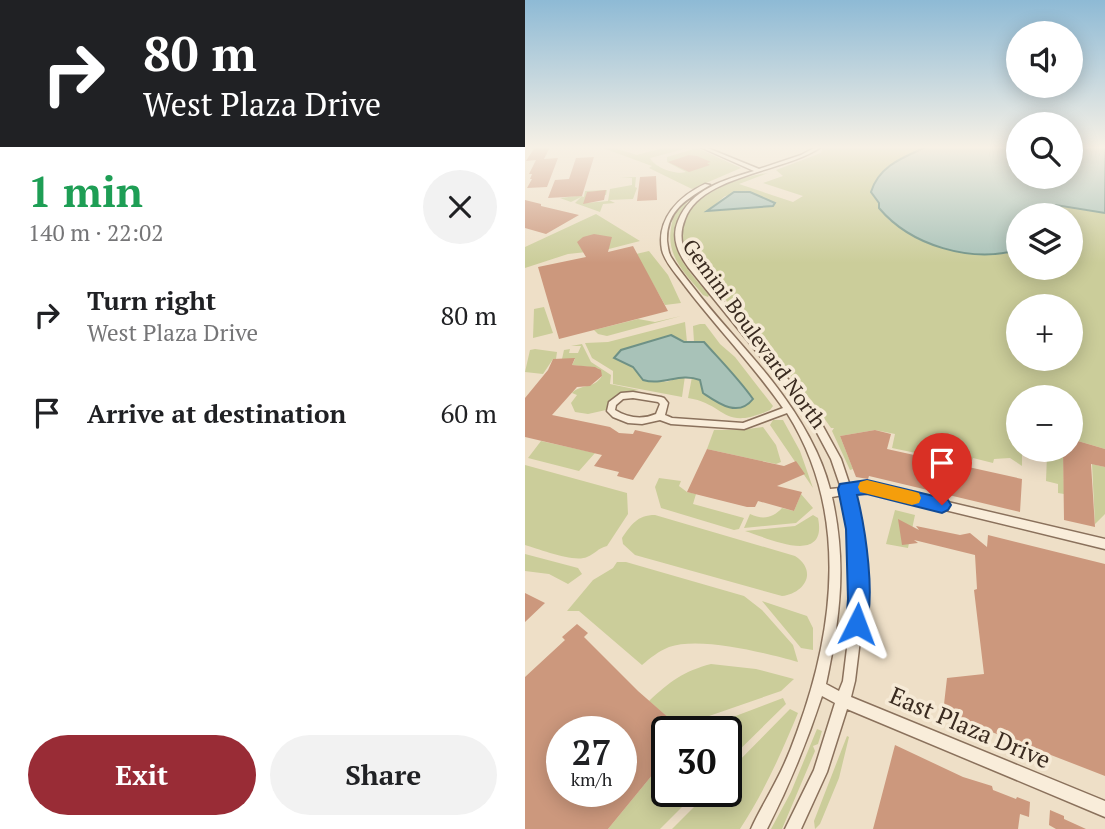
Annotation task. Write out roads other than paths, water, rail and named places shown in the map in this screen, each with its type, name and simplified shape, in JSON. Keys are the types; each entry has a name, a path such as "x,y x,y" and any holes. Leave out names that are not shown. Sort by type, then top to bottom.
{"street":[{"name":"Gemini Boulevard North","path":"709,186 693,191 669,215 664,244 666,254 787,410 813,452 826,494 833,530 833,619 813,708 783,782 759,829"},
{"name":"Gemini Boulevard North","path":"719,186 701,193 680,216 677,236 679,251 811,412 824,434 847,489 856,529 859,599 855,649 844,701 820,772 793,829"},
{"path":"709,310 723,306"},
{"path":"660,416 664,403 661,400 633,395 621,396 612,404 611,411 624,418 645,421 660,416 671,421 744,426 787,410"},
{"path":"826,494 867,487 1105,544"},
{"name":"East Plaza Drive","path":"818,687 844,701 1105,809"}]}
